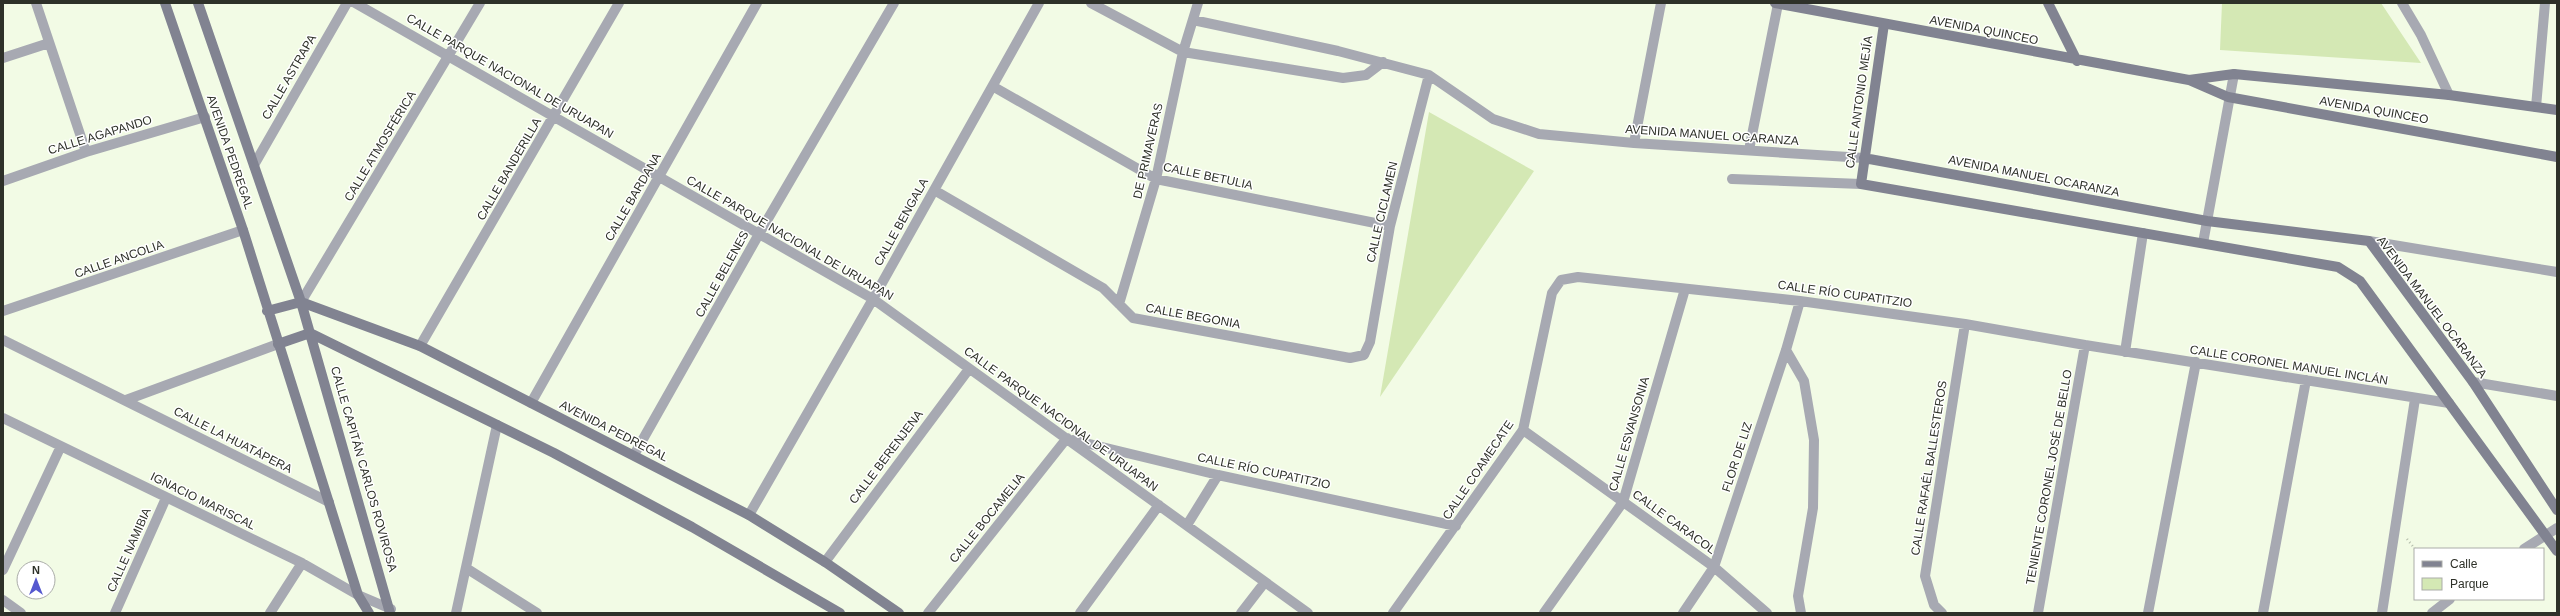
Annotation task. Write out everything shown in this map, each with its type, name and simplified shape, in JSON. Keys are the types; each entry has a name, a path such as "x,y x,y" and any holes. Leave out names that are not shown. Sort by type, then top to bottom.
{"street":[{"path":"36,3 48,43 86,152"},
{"name":"AVENIDA PEDREGAL","path":"165,3 243,230 278,344"},
{"name":"AVENIDA PEDREGAL","path":"198,3 301,302 310,333"},
{"name":"CALLE ASTRAPA","path":"254,165 347,3"},
{"name":"CALLE PARQUE NACIONAL DE URUAPAN","path":"355,3 873,300 1067,438 1308,613"},
{"name":"CALLE ATMOSFÉRICA","path":"301,302 480,3"},
{"name":"CALLE BANDERILLA","path":"420,346 619,3"},
{"name":"CALLE BARDANA","path":"531,403 757,3"},
{"name":"CALLE BELENES","path":"634,456 759,234 894,3"},
{"name":"CALLE BENGALA","path":"748,516 994,87 1038,3"},
{"path":"1091,3 1183,52 1343,78 1366,75 1383,62"},
{"name":"DE PRIMAVERAS","path":"1119,304 1156,179 1183,52 1198,3"},
{"path":"1634,143 1661,3"},
{"path":"1749,150 1776,3"},
{"name":"AVENIDA QUINCEO","path":"1776,3 2077,61 2189,80 2228,97 2557,157"},
{"path":"2048,3 2077,61"},
{"path":"2402,3 2421,35 2449,95"},
{"path":"2536,107 2545,3"},
{"name":"AVENIDA MANUEL OCARANZA","path":"1193,20 1383,62 1429,75 1493,119 1540,134 1634,143 1864,158 2207,221 2369,241 2473,382 2557,510"},
{"name":"CALLE ANTONIO MEJÍA","path":"1861,184 1884,24"},
{"path":"3,58 48,43"},
{"path":"2203,243 2228,97 2234,74"},
{"name":"AVENIDA QUINCEO","path":"2189,80 2234,74 2449,95 2557,110"},
{"name":"CALLE CICLAMEN","path":"1364,356 1370,342 1390,226 1429,75"},
{"name":"CALLE BETULIA","path":"994,87 1156,179 1390,226"},
{"name":"CALLE AGAPANDO","path":"3,181 86,152 205,117"},
{"path":"1732,179 1861,184 2338,267 2360,281 2557,551"},
{"name":"CALLE BEGONIA","path":"934,190 1103,288 1133,318 1350,358 1364,356"},
{"name":"CALLE ANCOLIA","path":"3,311 243,230"},
{"path":"2125,352 2143,233"},
{"path":"2369,241 2557,272"},
{"name":"CALLE RÍO CUPATITZIO","path":"1561,280 1578,277 1800,301 1965,324 2125,352"},
{"name":"CALLE COAMECATE","path":"1393,613 1523,430 1552,293 1561,280"},
{"name":"CALLE ESVANSONIA","path":"1544,613 1623,502 1686,289"},
{"name":"FLOR DE LIZ","path":"1683,613 1714,567 1786,350 1800,301"},
{"path":"267,311 301,302"},
{"name":"AVENIDA PEDREGAL","path":"301,302 420,346 634,456 748,516 825,562 899,613"},
{"name":"CALLE RAFAÉL BALLESTEROS","path":"1942,613 1934,605 1925,576 1965,324"},
{"path":"126,400 310,333 554,453 692,527 840,613"},
{"name":"CALLE CAPITÁN CARLOS ROVIROSA","path":"310,333 390,611"},
{"name":"CALLE LA HUATÁPERA","path":"3,340 329,502"},
{"path":"278,344 358,594 369,613"},
{"name":"TENIENTE CORONEL JOSÉ DE BELLO","path":"2038,613 2085,346"},
{"path":"1786,350 1804,381 1814,440 1813,508 1798,596 1801,613"},
{"name":"CALLE CORONEL MANUEL INCLÁN","path":"2125,352 2196,362 2415,399 2449,403"},
{"path":"2148,613 2196,362"},
{"name":"CALLE BERENJENA","path":"825,562 969,369"},
{"path":"2264,613 2306,380"},
{"path":"2473,382 2557,396"},
{"path":"2382,613 2415,399"},
{"name":"IGNACIO MARISCAL","path":"3,418 302,563 390,611"},
{"path":"456,613 498,426"},
{"name":"CALLE CARACOL","path":"1523,430 1714,567 1767,613"},
{"name":"CALLE RÍO CUPATITZIO","path":"1067,438 1218,475 1456,526"},
{"name":"CALLE BOCAMELIA","path":"928,613 1067,438"},
{"path":"3,570 61,446"},
{"path":"1187,525 1218,475"},
{"name":"CALLE NAMIBIA","path":"115,613 166,498"},
{"path":"1080,613 1159,506"},
{"path":"2526,548 2557,528"},
{"path":"270,613 302,563"},
{"path":"466,568 537,613"},
{"path":"1241,613 1265,582"},
{"path":"3,600 21,613"},
{"path":"2432,613 2449,600"}],"green space":[{"path":"2222,3 2381,3 2421,63 2220,50"},
{"path":"1429,112 1534,171 1380,397"}]}
